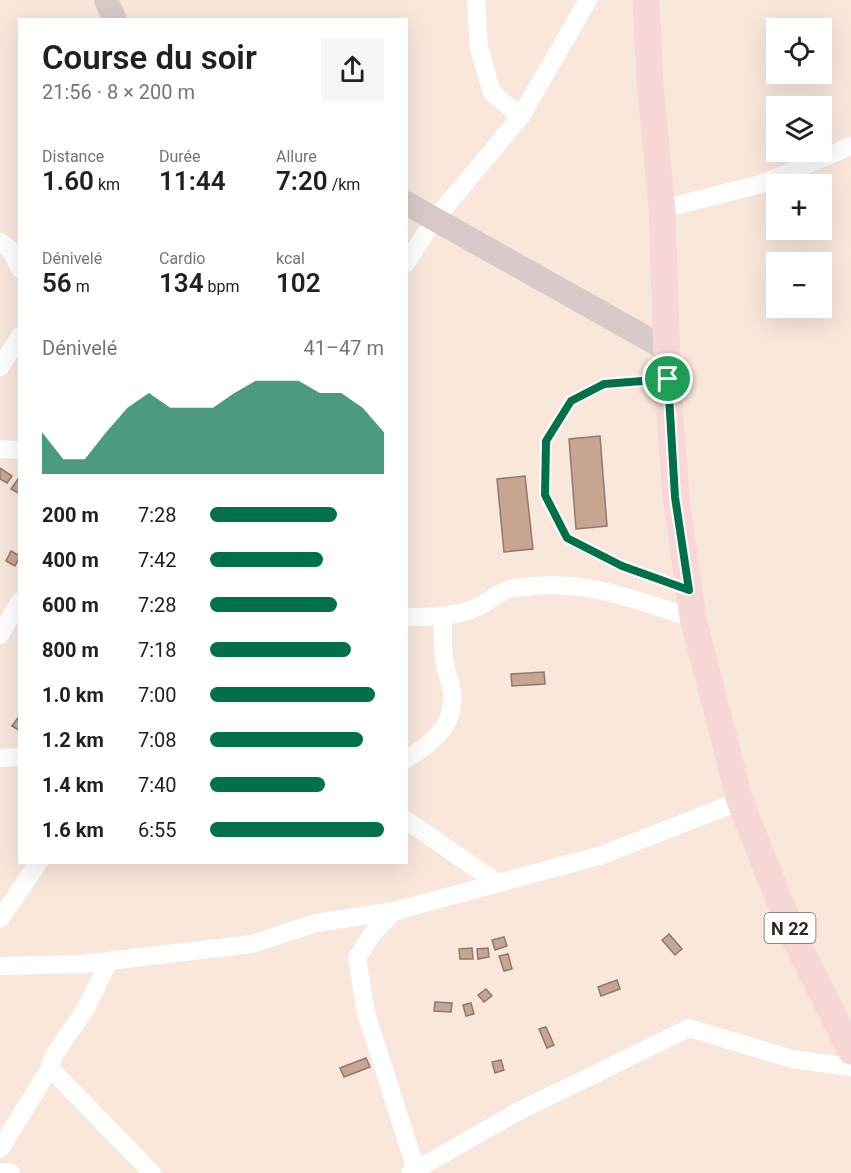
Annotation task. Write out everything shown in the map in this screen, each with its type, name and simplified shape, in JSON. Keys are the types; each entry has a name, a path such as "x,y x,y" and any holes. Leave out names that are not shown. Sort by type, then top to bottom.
{"main road":[{"name":"N 22","path":"646,0 650,83 662,209 666,349 675,497 693,618 740,801 793,935 851,1051"}],"street":[{"path":"106,0 114,18"},
{"path":"476,0 479,48 492,93 521,116"},
{"path":"408,260 435,219 521,116 588,0"},
{"path":"662,209 761,184 851,146"},
{"path":"408,204 666,349"},
{"path":"0,225 5,245 18,266"},
{"path":"0,367 18,339"},
{"path":"0,449 18,450"},
{"path":"408,617 443,617 478,607 508,589 572,585 598,588 693,618"},
{"path":"0,635 18,604"},
{"path":"408,758 431,744 446,729 451,708 451,689 445,664 443,617"},
{"path":"0,758 18,757"},
{"path":"0,966 109,961 241,946 316,923 395,911 602,855 740,801"},
{"path":"408,821 496,882"},
{"path":"2,915 38,864"},
{"path":"395,911 373,933 357,958 366,1013 413,1171 526,1107 688,1028 792,1059 851,1067"},
{"path":"0,1149 50,1068 54,1055 86,1008 109,961"},
{"path":"50,1068 150,1172"},
{"path":"0,1172 11,1173"}],"lane":[{"path":"668,379 604,384 571,401 546,441 545,495 567,538 622,566 689,590"}],"building":[{"path":"600,436 607,526 576,529 569,439"},
{"path":"0,468 12,476 7,483 0,479"},
{"path":"525,476 533,549 504,552 497,479"},
{"path":"18,479 18,493 11,489"},
{"path":"11,551 18,555 15,566 6,561"},
{"path":"544,672 545,684 512,686 511,674"},
{"path":"18,718 18,730 12,726"},
{"path":"669,934 682,949 675,955 662,940"},
{"path":"504,937 507,946 495,950 492,940"},
{"path":"472,948 473,959 460,959 459,949"},
{"path":"488,948 489,957 478,959 477,949"},
{"path":"508,954 512,969 504,971 499,956"},
{"path":"617,980 620,989 601,996 598,987"},
{"path":"486,989 492,996 484,1002 478,995"},
{"path":"435,1002 452,1003 451,1012 434,1011"},
{"path":"471,1003 474,1014 466,1016 463,1005"},
{"path":"546,1027 554,1045 547,1048 539,1029"},
{"path":"366,1058 370,1067 344,1077 340,1068"},
{"path":"501,1060 504,1070 495,1073 492,1062"}],"route":[{"path":"668,379 675,497 689,590 622,566 567,538 545,495 546,441 571,401 604,384 668,379"}]}
